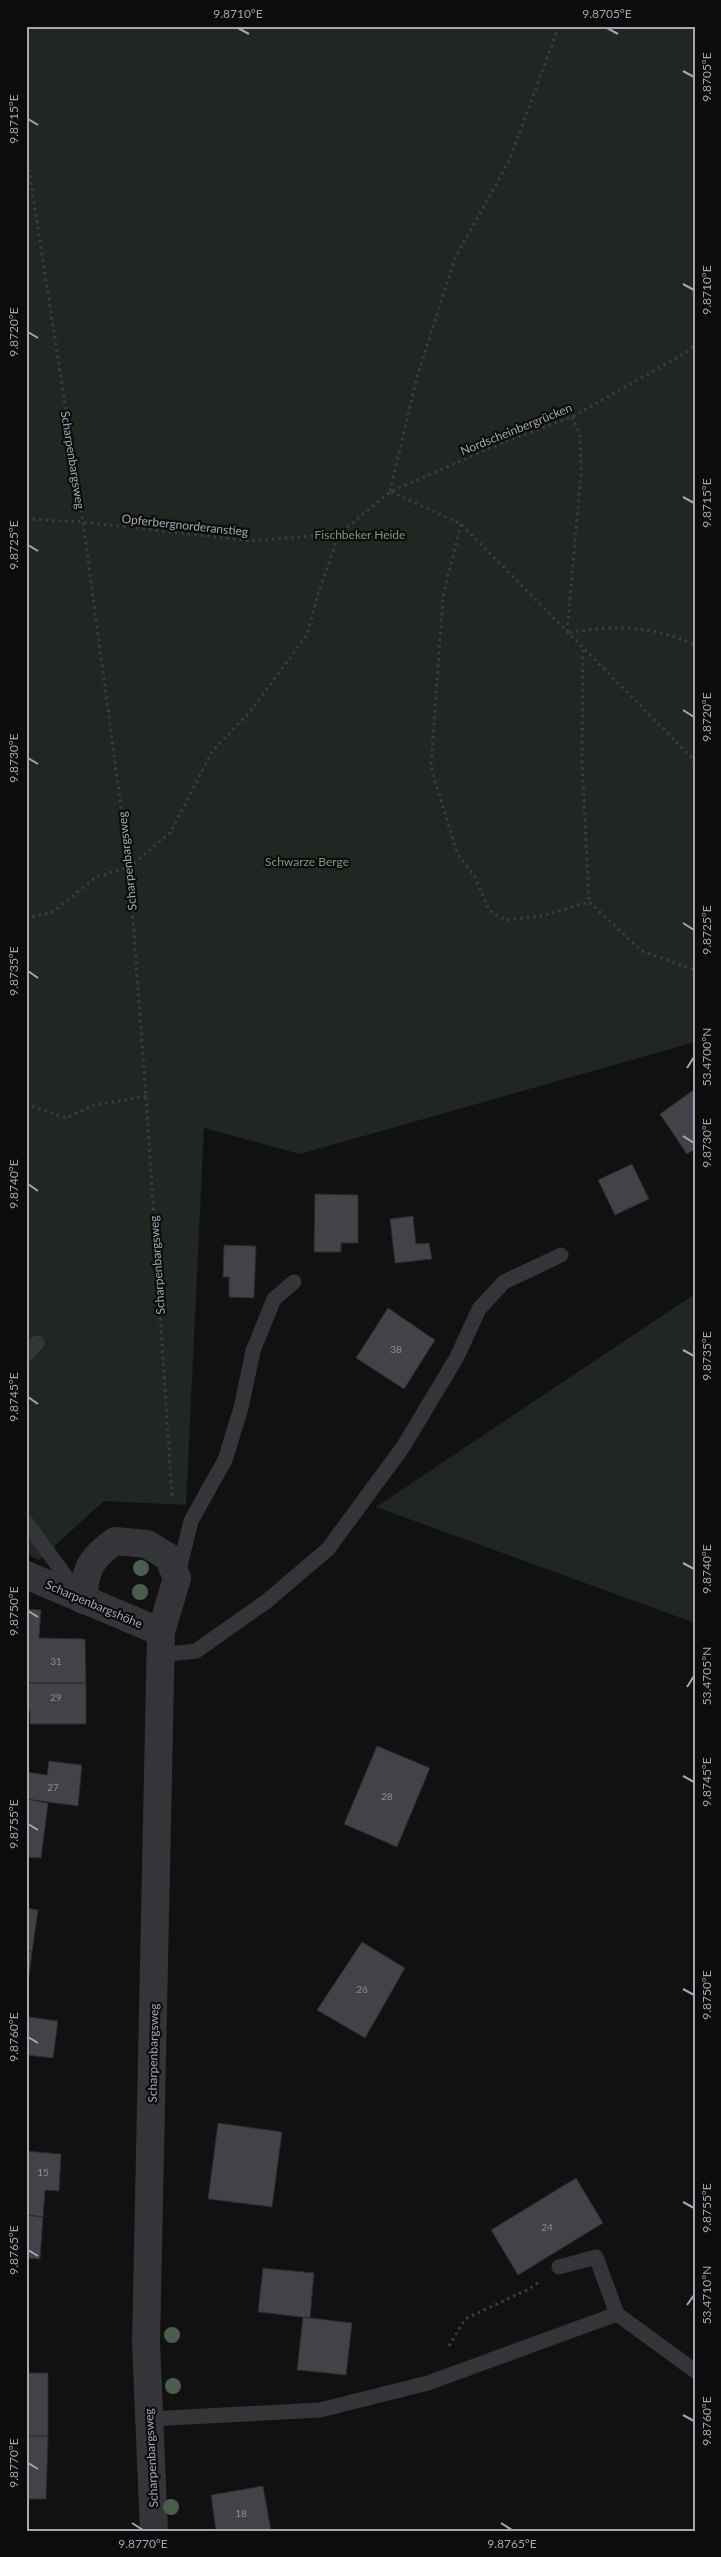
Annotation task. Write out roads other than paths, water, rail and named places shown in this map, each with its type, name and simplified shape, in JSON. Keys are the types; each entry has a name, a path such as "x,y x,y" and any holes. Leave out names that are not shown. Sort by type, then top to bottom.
{"street":[{"path":"83,1600 85,1576 96,1554 115,1541 148,1544 168,1557 177,1578"},
{"name":"Scharpenbargshöhe","path":"26,1575 83,1600 161,1644"},
{"name":"Scharpenbargsweg","path":"154,2531 146,2343 161,1644 177,1578"}],"lane":[{"path":"161,1644 196,1651 266,1602 328,1549 403,1447 456,1357 479,1309 504,1282 561,1255"},
{"path":"177,1578 191,1521 225,1460 241,1408 253,1351 274,1299 294,1282"},
{"path":"26,1354 37,1343"},
{"path":"26,1522 83,1600"},
{"path":"559,2267 596,2257 617,2314 695,2371"},
{"path":"149,2419 320,2410 428,2383 617,2314"}],"park label":[{"name":"Fischbeker Heide","path":"360,534"},
{"name":"Schwarze Berge","path":"307,861"}]}
